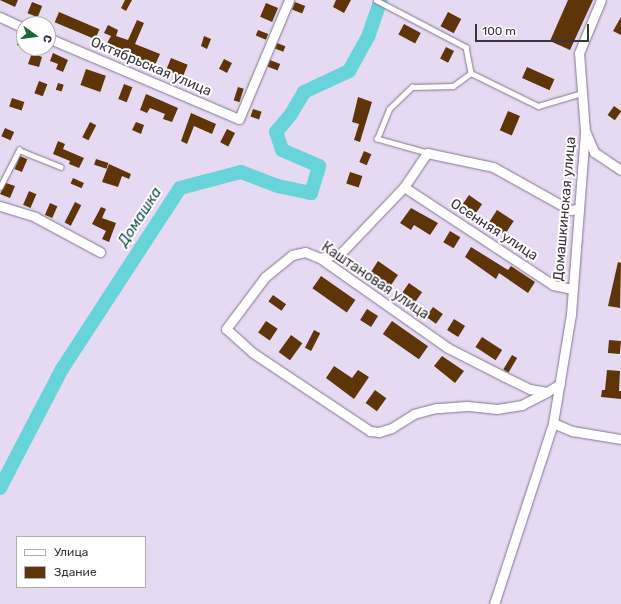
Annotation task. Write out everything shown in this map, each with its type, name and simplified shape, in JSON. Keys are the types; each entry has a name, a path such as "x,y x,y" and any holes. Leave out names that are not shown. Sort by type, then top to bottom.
{"street":[{"name":"Октябрьская улица","path":"56,41 239,119 242,115 289,0"},
{"name":"Домашкинская улица","path":"494,604 553,423 560,384 572,289 585,132 579,53 601,0"},
{"path":"0,17 16,24"},
{"path":"585,132 594,152 621,170"},
{"path":"320,258 341,253 404,187 427,153 493,167 570,210 579,209"},
{"name":"Осенняя улица","path":"404,187 553,284 572,289"},
{"path":"0,206 35,217 100,252"},
{"name":"Каштановая улица","path":"305,252 320,258 448,348 530,389 547,392 522,404 497,410 467,406 436,408 414,414 392,428 379,432 370,431 253,353 226,329 265,277 292,255 305,252"},
{"path":"547,392 560,384"},
{"path":"553,423 572,431 621,439"}],"lane":[{"path":"376,0 466,47 471,73"},
{"path":"471,73 538,106 582,93"},
{"path":"427,153 377,139 389,109 412,87 453,86 471,73"},
{"path":"0,187 19,150 62,167"}],"building":[{"path":"0,0 18,0 15,7"},
{"path":"125,0 132,0 126,11 121,8"},
{"path":"336,0 351,0 344,13 333,7"},
{"path":"568,0 593,0 570,50 550,41"},
{"path":"32,2 42,6 38,16 28,13"},
{"path":"295,2 305,6 302,14 292,9"},
{"path":"266,3 278,8 272,22 260,17"},
{"path":"59,12 100,29 95,39 56,23"},
{"path":"448,12 461,19 454,33 440,26"},
{"path":"621,17 621,35 613,31"},
{"path":"137,20 144,23 135,44 160,54 155,65 106,45 111,36 104,33 108,25 118,30 116,36 128,40"},
{"path":"404,24 421,33 415,44 398,35"},
{"path":"258,30 268,34 266,40 256,36"},
{"path":"204,36 211,39 207,49 201,46"},
{"path":"277,43 285,46 283,52 275,49"},
{"path":"446,47 454,51 448,63 440,59"},
{"path":"56,54 68,60 63,72 56,69 58,64 50,61 52,56 56,56"},
{"path":"31,56 42,57 39,67 28,64"},
{"path":"171,58 188,65 183,77 166,70"},
{"path":"224,59 232,63 227,73 219,69"},
{"path":"270,60 280,64 278,71 267,66"},
{"path":"527,67 554,79 550,90 522,78"},
{"path":"86,69 106,76 100,92 80,85"},
{"path":"39,81 47,84 43,96 34,93"},
{"path":"58,83 64,85 62,92 56,90"},
{"path":"124,84 132,87 127,102 118,99"},
{"path":"238,87 244,89 239,102 234,100"},
{"path":"146,94 178,108 172,122 163,119 165,114 150,108 147,113 140,110"},
{"path":"358,97 372,102 360,142 354,140 359,124 352,122"},
{"path":"12,98 24,102 22,111 9,107"},
{"path":"614,106 621,111 615,120 608,115"},
{"path":"253,109 262,112 259,119 251,117"},
{"path":"508,111 520,116 512,135 500,130"},
{"path":"191,113 216,124 212,134 194,126 187,144 181,141"},
{"path":"90,122 96,125 89,140 82,137"},
{"path":"136,122 144,125 141,134 132,130"},
{"path":"5,128 14,132 10,140 1,136"},
{"path":"227,129 235,133 228,146 220,142"},
{"path":"58,141 65,144 63,149 84,158 79,168 69,164 70,161 53,154"},
{"path":"364,151 371,154 367,165 359,162"},
{"path":"20,156 27,159 22,172 15,169"},
{"path":"96,159 108,163 107,169 94,165"},
{"path":"109,164 131,174 129,179 122,176 118,187 102,182"},
{"path":"350,172 362,176 359,187 346,183"},
{"path":"73,178 84,183 82,188 71,183"},
{"path":"6,183 15,186 10,198 0,194"},
{"path":"29,191 36,194 31,208 23,205"},
{"path":"469,195 482,204 474,216 461,206"},
{"path":"75,202 81,205 71,226 65,222"},
{"path":"50,203 57,206 52,218 45,215"},
{"path":"101,207 106,209 102,218 116,223 109,242 102,239 106,231 92,224"},
{"path":"411,208 438,223 430,235 414,225 411,230 400,223"},
{"path":"497,210 514,221 505,234 488,223"},
{"path":"450,231 460,237 454,248 443,242"},
{"path":"471,247 508,270 511,266 535,282 528,293 499,273 496,279 465,257"},
{"path":"378,261 398,275 389,288 376,279 374,282 367,278"},
{"path":"618,262 621,263 620,308 608,306"},
{"path":"321,276 355,300 347,312 312,288"},
{"path":"409,283 422,292 412,306 399,297"},
{"path":"273,295 286,304 282,311 268,302"},
{"path":"433,307 443,314 436,324 426,317"},
{"path":"367,309 378,316 371,327 360,320"},
{"path":"454,319 465,326 458,337 447,330"},
{"path":"266,321 278,329 270,340 258,333"},
{"path":"392,321 428,346 419,359 383,334"},
{"path":"314,330 320,333 311,351 305,348"},
{"path":"291,335 302,343 290,360 279,352"},
{"path":"482,337 502,350 496,360 475,347"},
{"path":"609,340 621,341 620,354 608,353"},
{"path":"512,355 517,358 508,373 503,370"},
{"path":"442,356 464,371 455,383 434,366"},
{"path":"334,366 352,378 358,370 369,377 354,399 326,378"},
{"path":"607,370 620,371 619,391 621,391 621,399 601,397 602,390 605,390"},
{"path":"375,390 386,398 377,411 366,403"}],"waterway":[{"name":"Домашка","path":"0,488 62,369 180,188 241,172 278,186 311,193 319,166 282,150 276,132 291,114 304,92 349,71 368,37 381,0"}]}
